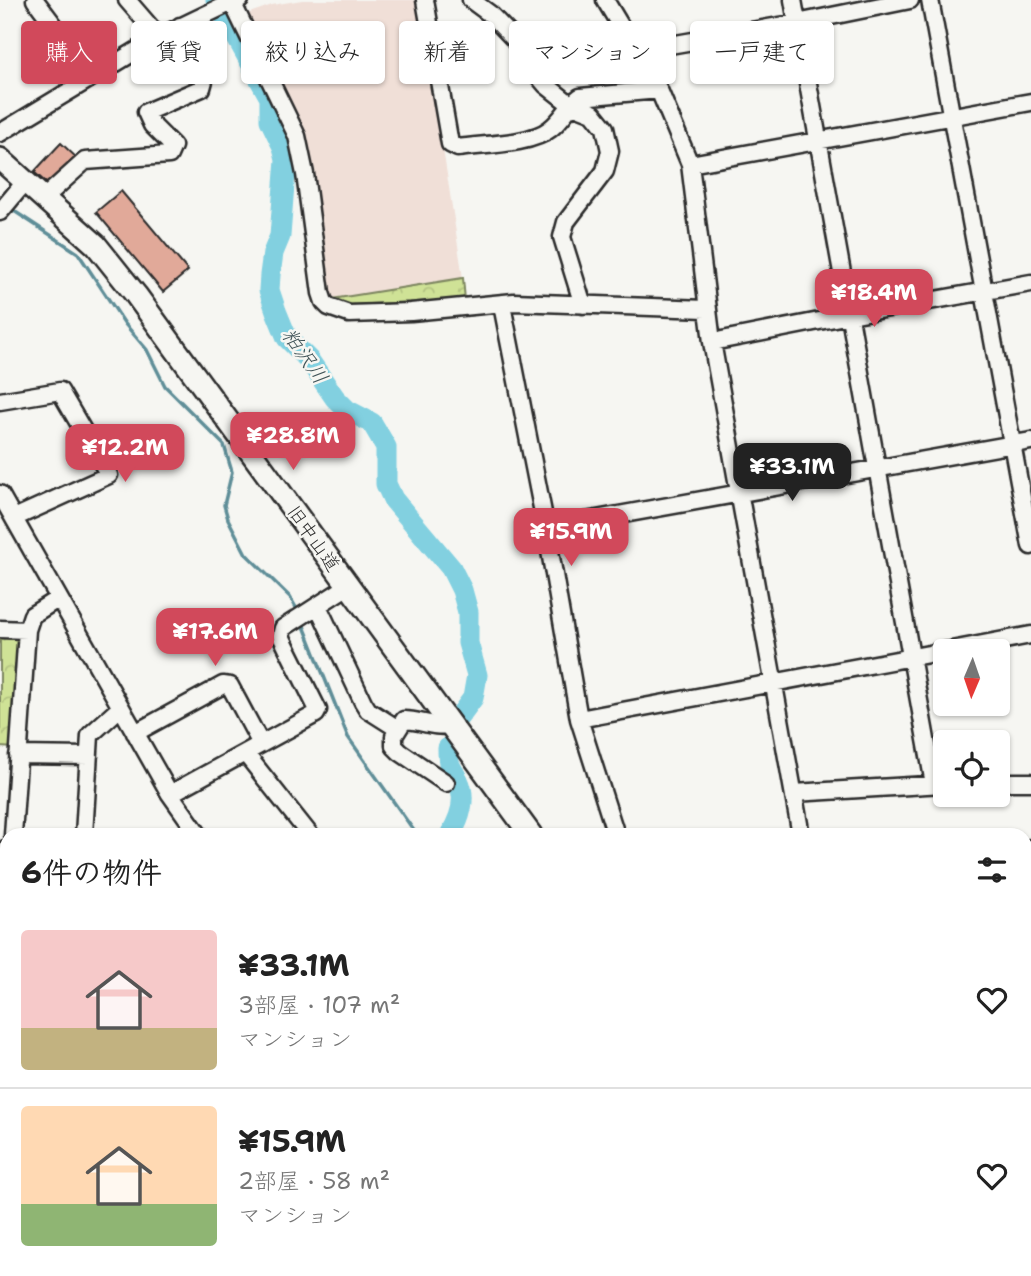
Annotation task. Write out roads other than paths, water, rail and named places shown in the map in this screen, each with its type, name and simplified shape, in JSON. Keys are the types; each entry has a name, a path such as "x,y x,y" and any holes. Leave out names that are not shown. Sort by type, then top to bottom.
{"main road":[{"name":"旧中山道","path":"0,159 96,244 526,828"}],"street":[{"path":"35,0 51,21"},
{"path":"127,0 145,21"},
{"path":"425,0 450,144 458,148 527,139 550,129 570,104 580,97 659,90"},
{"path":"471,0 491,14 515,40 525,60 546,85 570,104 593,113 605,128 610,151 605,171 566,222 562,237 583,305"},
{"path":"605,0 617,21"},
{"path":"793,0 797,21"},
{"path":"807,21 910,0"},
{"path":"930,0 1031,546"},
{"path":"191,21 233,2 297,136 324,302 338,312 411,312 514,302 706,309"},
{"path":"0,133 81,84"},
{"path":"44,198 85,160 169,155 173,146 152,125 146,112 202,88 203,84"},
{"path":"655,84 690,164 706,309 800,828"},
{"path":"808,84 912,657 933,752"},
{"path":"690,164 1031,102"},
{"path":"4,208 25,182"},
{"path":"712,342 850,314 1031,283"},
{"path":"502,305 546,528 579,719 614,828"},
{"path":"2,396 60,391 109,475 14,518"},
{"path":"546,528 1031,441"},
{"path":"0,494 170,794 193,828"},
{"path":"170,794 316,714 317,709 281,636 283,628 348,586"},
{"path":"13,828 27,630 32,615 60,598"},
{"path":"318,606 368,710 398,729"},
{"path":"0,629 27,630"},
{"path":"1010,639 1031,635"},
{"path":"579,719 933,653"},
{"path":"135,733 223,685 230,686 261,744"},
{"path":"84,828 90,735 121,707"},
{"path":"446,783 394,746 394,736 404,720 437,727 449,725"},
{"path":"245,753 304,828"},
{"path":"18,755 89,756"},
{"path":"1010,782 1031,782"},
{"path":"794,793 933,784"}],"waterway":[{"name":"粕沢川","path":"216,0 270,98 270,120 286,159 280,236 273,253 269,290 287,338 309,360 335,398 347,410 372,423 386,447 386,484 393,499 451,568 462,590 468,612 468,643 477,675 473,698 459,717"},
{"path":"670,96 682,125"},
{"path":"11,209 78,253 125,324 147,350 165,386 224,445 232,472 224,505 228,519 246,554 290,597 298,611"},
{"path":"302,621 348,737 412,828"},
{"name":"粕沢川","path":"448,748 449,763 462,794 454,828"}]}
